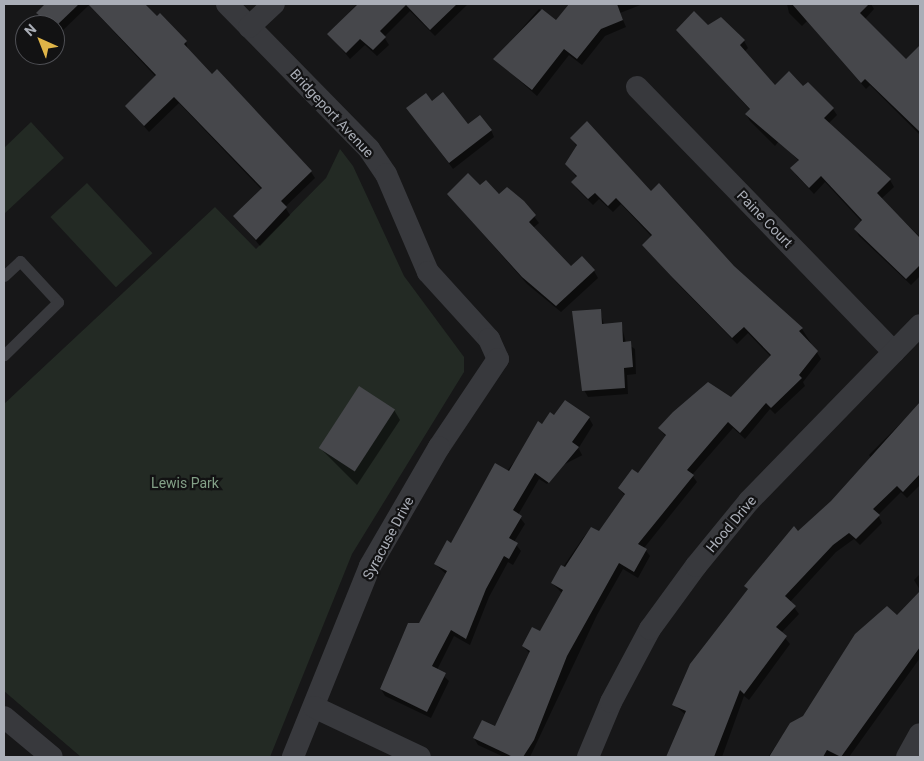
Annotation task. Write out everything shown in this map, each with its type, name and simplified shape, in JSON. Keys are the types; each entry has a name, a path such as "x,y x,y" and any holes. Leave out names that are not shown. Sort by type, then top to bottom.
{"street":[{"name":"Bridgeport Avenue","path":"227,4 369,149 386,174 428,272 489,339 498,359"},
{"path":"249,27 274,4"},
{"name":"Paine Court","path":"637,87 894,352"},
{"name":"Hood Drive","path":"588,757 610,702 650,628 696,566 749,501 920,325"},
{"name":"Syracuse Drive","path":"293,757 370,566 439,447 498,359"},
{"path":"314,707 420,757"},
{"path":"4,717 52,757"},
{"path":"907,757 920,734"}],"lane":[{"path":"4,276 20,261 58,302 4,355"}],"green space":[{"path":"31,122 64,158 4,214 4,148"},
{"name":"Lewis Park","path":"340,149 353,166 404,276 464,357 464,372 352,554 270,757 81,757 4,691 4,404 215,207 256,249 326,178"},
{"path":"87,183 152,253 116,287 50,217"}],"building":[{"path":"45,4 79,4 65,17 65,15 39,15 36,13"},
{"path":"88,4 145,4 157,16 160,13 187,41 184,44 212,74 217,69 312,171 281,201 287,207 256,240 233,216 262,188 174,97 144,126 125,106 156,75"},
{"path":"358,4 457,4 430,30 406,5 380,31 386,37 373,50 360,39 346,53 327,34"},
{"path":"569,4 617,4 623,20 601,29 577,59 564,49 532,90 493,59 542,9 556,20"},
{"path":"792,4 869,4 860,13 906,59 920,45 920,132 865,79 861,83"},
{"path":"694,11 708,25 721,17 745,40 740,45 775,85 789,71 803,86 808,82 834,108 824,118 891,179 877,193 920,238 920,265 906,279 854,229 862,220 821,176 809,188 790,168 799,160 745,114 750,109 676,30"},
{"path":"443,92 468,124 480,115 492,130 449,163 406,108 426,93 432,101"},
{"path":"587,121 651,191 659,183 734,266 803,328 799,331 818,351 799,375 802,378 771,408 766,403 740,433 728,422 687,470 694,475 638,544 647,549 634,572 619,563 567,656 534,740 523,757 513,757 473,738 482,720 495,726 530,651 522,646 532,627 540,631 563,590 551,583 561,565 565,567 591,527 599,531 625,494 618,488 632,469 638,473 666,435 658,428 673,412 708,382 731,397 771,355 744,327 732,338 642,245 652,235 616,198 608,206 595,193 588,199 571,182 577,176 565,164 577,145 570,138"},
{"path":"468,173 480,185 486,180 499,194 507,187 524,201 536,215 529,222 571,266 582,256 595,270 556,306 522,277 447,194"},
{"path":"601,309 602,324 622,322 623,342 631,341 633,367 624,368 625,388 582,391 572,311"},
{"path":"359,386 395,409 355,471 319,448"},
{"path":"565,400 590,417 572,442 579,447 549,483 535,473 513,510 522,516 509,538 518,543 509,559 504,556 486,589 466,639 451,630 432,666 446,673 427,712 380,689 408,623 419,623 447,571 434,564 447,540 451,543 495,463 509,471 538,421 542,424 550,412 554,415"},
{"path":"920,402 920,474 903,492 897,486 873,509 880,515 856,539 849,533 833,545 785,596 796,606 776,627 787,636 744,694 740,690 714,757 666,757 686,711 672,705 690,664 748,589 744,586 794,526 798,531 831,501"},
{"path":"920,591 920,647 841,757 827,750 823,757 769,757 790,723 803,716 855,634 887,606 897,615"}]}
